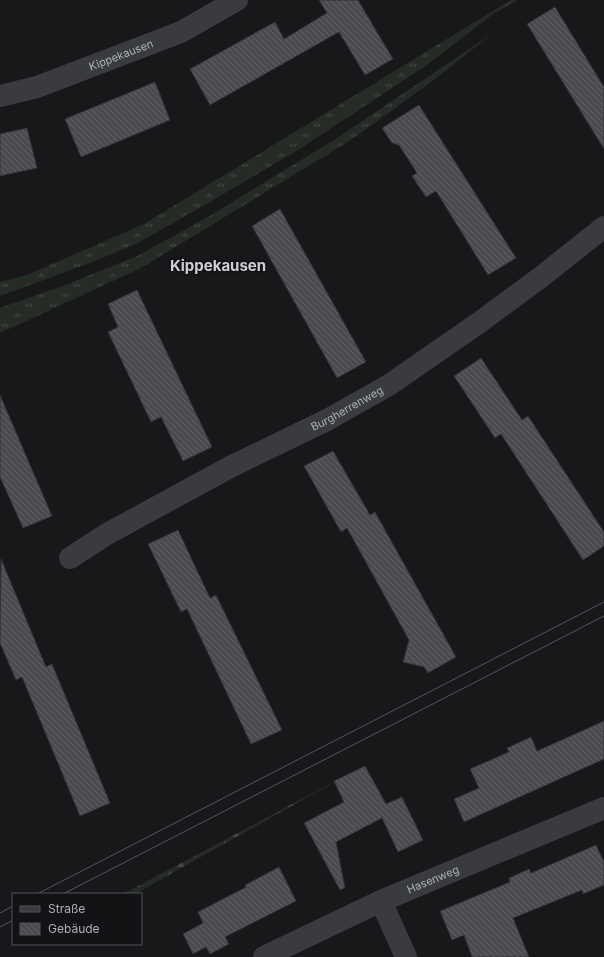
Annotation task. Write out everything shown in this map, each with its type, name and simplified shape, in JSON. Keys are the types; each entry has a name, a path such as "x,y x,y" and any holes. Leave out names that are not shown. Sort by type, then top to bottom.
{"street":[{"name":"Kippekausen","path":"0,96 37,87 181,32 237,0"},
{"name":"Burgherrenweg","path":"70,558 107,534 232,466 327,420 389,385 492,313 604,227"},
{"name":"Hasenweg","path":"264,957 381,901 604,808"},
{"path":"381,901 406,957"}],"green space":[{"path":"511,0 518,0 493,14 427,65 298,150 208,203 136,244 90,263 0,296 0,282 27,275 144,224"},
{"path":"493,33 434,80 351,140 141,268 0,333 0,308 65,285 137,256 208,217 337,138"},
{"path":"345,776 137,893 125,893"}],"building":[{"path":"319,0 358,0 393,59 365,75 339,32 210,105 190,69 275,22 284,39 327,13"},
{"path":"555,7 604,87 604,149 527,24"},
{"path":"155,82 170,120 81,157 65,119"},
{"path":"419,105 516,258 488,275 436,191 426,197 412,176 417,173 399,145 392,143 382,128"},
{"path":"27,128 37,168 0,176 0,134"},
{"path":"280,209 366,362 337,378 252,226"},
{"path":"137,290 212,447 183,461 161,417 151,422 108,332 118,327 108,304"},
{"path":"481,358 522,420 528,416 604,532 604,546 583,560 501,434 495,438 454,376"},
{"path":"0,395 52,516 23,528 0,477"},
{"path":"333,451 370,515 375,512 456,657 428,673 424,667 403,662 409,640 347,528 341,532 304,466"},
{"path":"178,530 210,598 216,595 282,730 251,744 187,609 181,612 148,544"},
{"path":"1,559 46,667 52,664 110,803 80,816 22,677 16,680 0,643"},
{"path":"604,721 604,759 464,822 454,799 479,788 470,769 509,752 507,748 531,737 537,751"},
{"path":"365,766 386,804 402,797 423,840 398,852 382,818 336,842 345,888 340,890 304,823 344,802 334,781"},
{"path":"596,845 604,862 604,885 583,894 582,890 513,918 529,957 472,957 464,935 452,940 440,911 510,882 509,878 529,869 531,873"},
{"path":"279,867 296,901 225,937 229,944 210,954 206,947 193,954 183,934 203,923 198,912 246,887 245,885"}],"tram line":[{"path":"39,893 604,602"},
{"path":"65,893 604,616"},
{"path":"0,913 12,907"},
{"path":"0,927 12,921"}],"district":[{"name":"Kippekausen","path":"218,266"}]}
